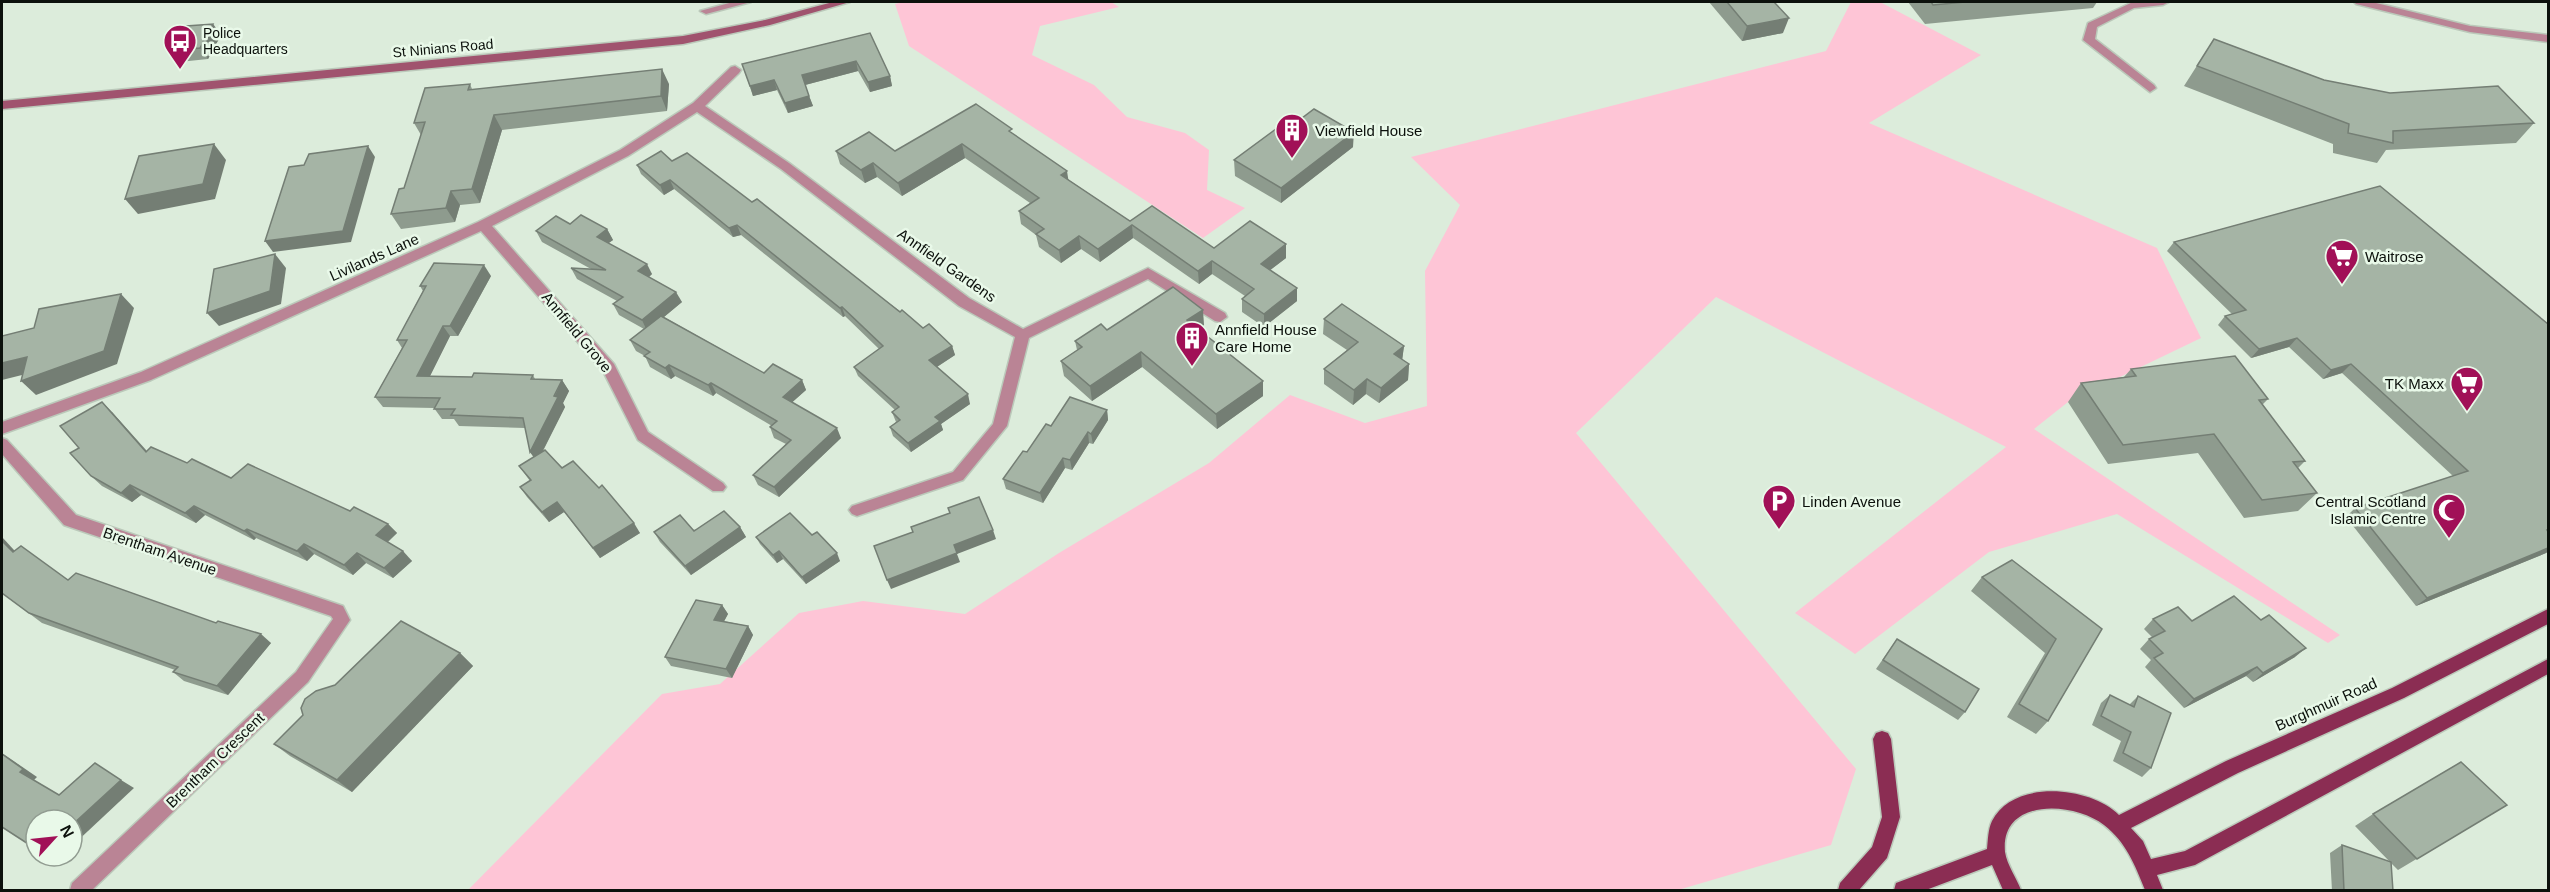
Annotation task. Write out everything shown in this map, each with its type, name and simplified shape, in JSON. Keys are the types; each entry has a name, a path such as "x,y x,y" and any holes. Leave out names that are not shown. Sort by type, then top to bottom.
{"main road":[{"name":"St Ninians Road","path":"2,105 682,40 766,23 844,2"},
{"name":"Burghmuir Road","path":"2118,825 2232,767 2398,693 2548,616"},
{"path":"2150,868 2188,859 2548,666"},
{"path":"1847,891 1880,852 1891,817 1882,739"},
{"path":"2012,891 2004,879 1997,854 1996,842 2001,824 2012,809 2029,800 2050,797 2073,801 2096,810 2118,825 2137,845 2150,868 2154,891"},
{"path":"1902,891 1997,854"}],"street":[{"path":"706,11 745,2"},
{"path":"2150,88 2089,40 2092,25 2130,3 2163,2"},
{"path":"2360,2 2470,29 2548,39"},
{"path":"2381,2 2397,11"},
{"name":"Livilands Lane","path":"2,428 146,376 483,225 624,153 697,106 735,70"},
{"name":"Annfield Gardens","path":"697,106 785,166 964,302 1023,335"},
{"name":"Annfield Grove","path":"483,225 609,368 643,435 718,487"},
{"path":"856,510 958,476 1000,426 1023,335 1148,273 1220,317"},
{"name":"Brentham Avenue","path":"2,444 70,520 337,611 342,620"},
{"name":"Brentham Crescent","path":"78,891 302,677 342,620"}],"shaded area":[{"path":"903,2 1111,2 1119,7 1040,26 1032,55 1094,85 1127,117 1185,133 1209,150 1207,190 1245,208 1203,238 909,46 895,4"},
{"path":"1851,2 1880,2 1981,55 1869,123 2157,248 2201,338 2068,402 2034,429 2340,635 2328,643 2117,514 1989,552 1855,654 1795,613 2006,447 1716,297 1576,433 1856,769 1831,845 1678,890 468,890 662,694 720,684 799,613 863,601 965,614 1059,553 1209,463 1290,395 1365,423 1427,406 1425,271 1460,205 1411,157 1826,51"}],"building":[{"path":"1727,2 1774,2 1789,18 1747,26"},
{"path":"1931,2 1965,2 1933,5"},
{"path":"213,24 200,48 171,51 186,26"},
{"path":"870,33 890,76 868,82 856,61 802,75 809,96 785,103 774,80 750,86 742,64"},
{"path":"2214,39 2324,80 2390,93 2498,86 2534,123 2393,131 2393,143 2348,133 2349,124 2197,66"},
{"path":"662,69 661,96 494,115 472,189 451,191 446,208 391,214 399,189 404,188 425,122 414,123 425,88 470,84 468,90"},
{"path":"976,104 1012,129 1009,131 1067,171 1061,175 1130,221 1152,206 1214,248 1250,221 1286,244 1261,264 1297,288 1264,314 1242,299 1254,289 1212,261 1198,271 1132,225 1098,249 1079,236 1059,250 1036,234 1044,229 1019,211 1039,198 962,144 898,183 873,163 861,170 836,151 869,132 895,151"},
{"name":"Viewfield House","path":"1314,109 1354,132 1281,188 1234,160 1292,117 1298,121"},
{"path":"214,144 203,184 125,199 139,156"},
{"path":"368,146 343,231 265,241 289,167 304,165 309,154"},
{"path":"661,151 672,161 687,153 752,202 757,199 900,312 902,310 923,328 929,324 952,346 929,360 968,394 935,417 940,421 908,443 890,427 900,420 892,412 899,407 854,367 883,346 842,307 840,308 737,225 729,228 670,180 660,185 637,165"},
{"path":"2380,186 2548,324 2548,548 2427,598 2355,508 2468,471 2351,364 2331,370 2297,338 2259,349 2225,316 2246,310 2174,242"},
{"path":"581,215 607,229 597,237 647,264 638,271 676,292 642,320 613,304 623,297 571,268 606,270 536,231 556,216 570,224"},
{"path":"275,254 270,291 207,313 214,269"},
{"path":"434,263 484,265 450,326 443,326 417,376 472,377 474,373 533,375 531,379 562,380 554,396 558,397 530,452 523,418 451,415 455,409 434,409 440,398 375,397 407,340 397,340 426,286 420,286"},
{"name":"Annfield House Care Home","path":"1173,287 1203,310 1187,320 1263,381 1216,414 1141,352 1090,386 1061,361 1082,347 1075,341 1101,324 1107,330"},
{"path":"121,294 104,351 21,381 27,357 2,363 2,336 34,328 39,309"},
{"path":"1342,304 1404,346 1394,354 1409,364 1381,388 1367,379 1354,390 1324,369 1358,342 1324,319"},
{"path":"661,316 764,373 773,364 802,380 783,397 837,428 774,487 753,475 791,440 770,427 777,421 711,383 708,385 669,365 665,368 644,356 650,352 630,340"},
{"path":"2235,356 2268,399 2259,400 2305,461 2293,462 2317,493 2262,500 2214,434 2123,445 2081,383 2136,376 2131,369"},
{"path":"1070,397 1107,410 1091,434 1088,432 1070,460 1063,458 1040,493 1003,479 1023,451 1027,452 1046,424 1051,426"},
{"path":"102,402 146,452 151,447 187,463 192,459 231,478 248,464 350,511 354,507 388,524 376,535 403,551 384,568 357,553 344,565 304,544 297,551 247,529 244,531 194,506 185,513 130,485 121,493 91,476 70,453 79,448 60,426"},
{"path":"545,450 562,468 573,461 599,488 602,485 634,523 593,548 557,502 542,512 520,487 531,480 519,466"},
{"path":"979,497 993,530 954,545 957,553 887,580 874,546 913,532 911,527 950,513 948,508"},
{"path":"724,511 740,527 685,566 654,532 680,515 694,531"},
{"path":"790,513 812,535 817,532 837,553 802,577 779,551 773,555 756,537"},
{"path":"2,541 13,552 21,546 68,580 76,573 216,623 218,621 261,634 217,686 173,672 178,667 29,613 2,593"},
{"path":"2012,560 2102,629 2048,721 2019,704 2056,639 1982,577"},
{"path":"2234,596 2261,620 2269,615 2306,648 2263,673 2257,667 2194,699 2154,658 2163,653 2149,639 2165,631 2153,619 2178,607 2192,621"},
{"path":"696,600 722,605 714,620 748,626 726,669 665,657"},
{"path":"401,621 460,653 337,780 274,744 303,715 301,708 305,699 316,691 335,685"},
{"path":"1897,639 1979,689 1965,712 1883,660"},
{"path":"2110,695 2134,707 2138,696 2171,713 2151,768 2123,753 2131,732 2101,716"},
{"path":"2,754 23,769 20,772 59,795 95,763 121,780 84,814 84,808 24,808 24,841 2,827"},
{"path":"2461,762 2507,805 2417,859 2373,814"},
{"path":"2342,845 2391,862 2393,891 2344,891"}],"place":[{"name":"Police Headquarters","path":"180,70"},
{"name":"Viewfield House","path":"1292,159"},
{"name":"Waitrose","path":"2342,285"},
{"name":"Annfield House Care Home","path":"1192,367"},
{"name":"TK Maxx","path":"2467,412"},
{"name":"Linden Avenue","path":"1779,530"},
{"name":"Central Scotland Islamic Centre","path":"2449,539"}]}
